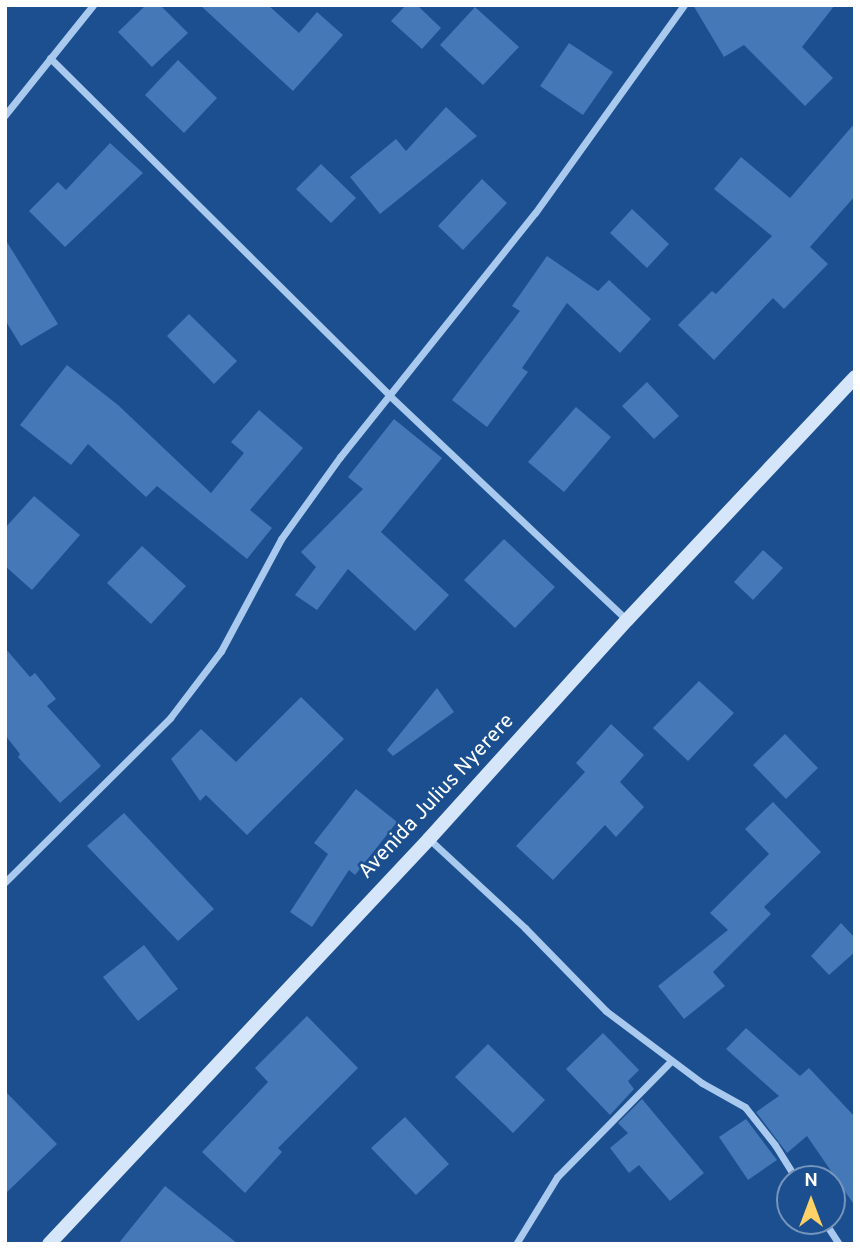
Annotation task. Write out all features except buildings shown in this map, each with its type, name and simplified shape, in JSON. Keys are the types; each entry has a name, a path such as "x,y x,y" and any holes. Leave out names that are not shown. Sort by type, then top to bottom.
{"street":[{"path":"5,115 93,5"},
{"path":"5,882 170,718 221,651 281,539 340,457 535,213 684,5"},
{"path":"51,58 390,396 627,620"},
{"name":"Avenida Julius Nyerere","path":"49,1244 429,839 627,620 855,377"},
{"path":"429,839 525,928 606,1012 671,1061 745,1107 787,1165"},
{"path":"516,1244 557,1177 671,1061"}]}
